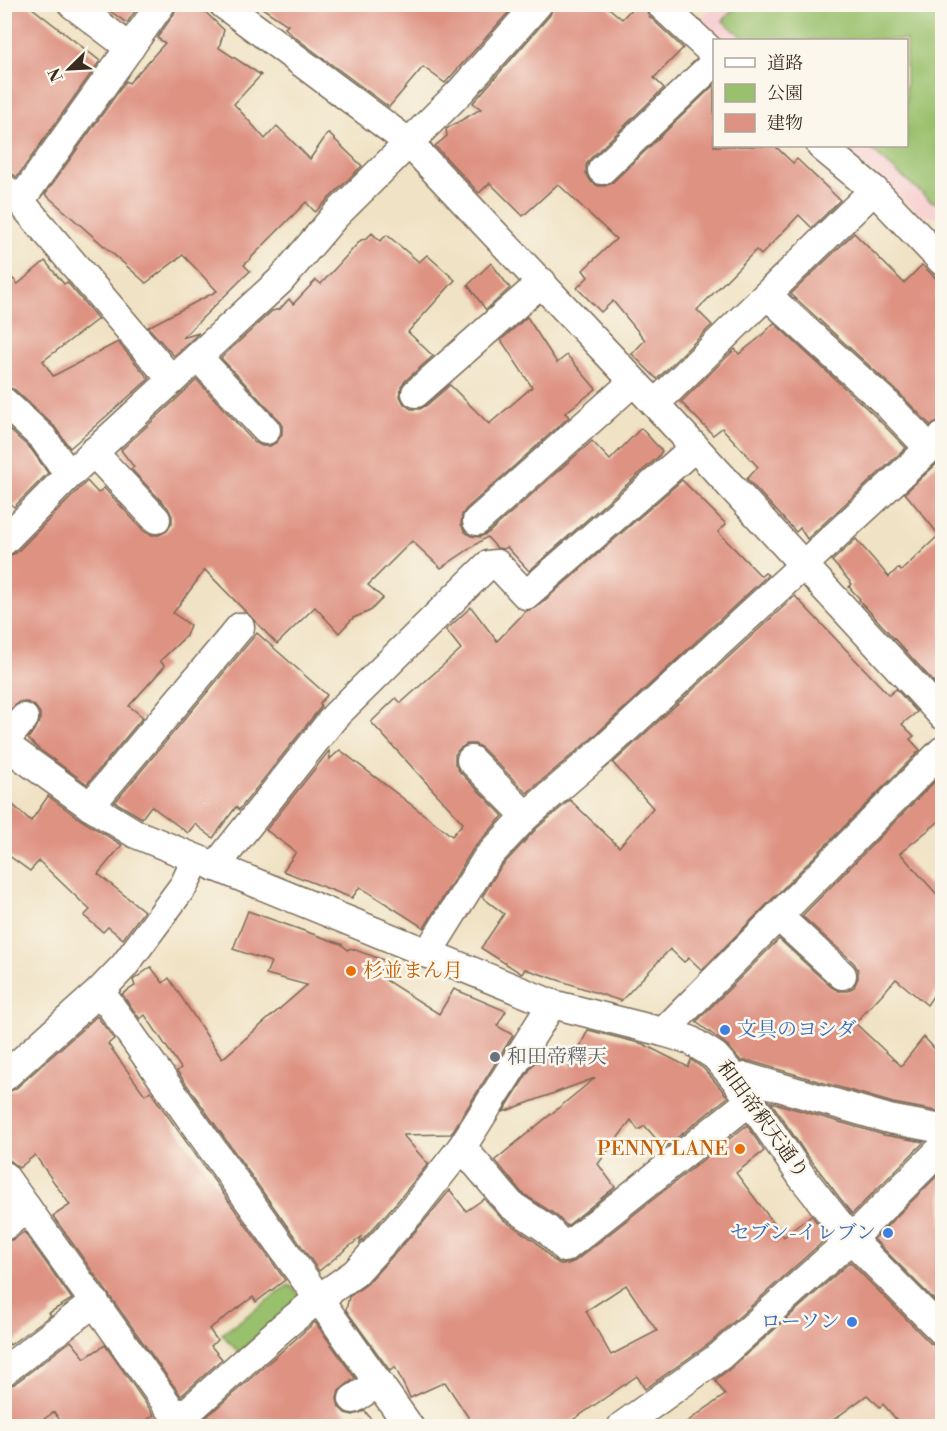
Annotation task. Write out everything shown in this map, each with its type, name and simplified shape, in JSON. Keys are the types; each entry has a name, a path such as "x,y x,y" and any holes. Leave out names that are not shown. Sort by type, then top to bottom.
{"street":[{"path":"72,4 130,48"},
{"path":"161,4 130,48 12,195 172,380"},
{"path":"223,4 408,142 542,282 942,715"},
{"path":"4,541 93,452 280,281 335,216 461,91 538,4"},
{"path":"660,4 713,53"},
{"path":"602,170 713,64"},
{"path":"823,147 874,190 942,261"},
{"path":"655,404 874,190"},
{"path":"416,393 542,282"},
{"path":"427,954 487,858 526,816 603,750 936,443 887,404 767,295"},
{"path":"198,357 266,430"},
{"path":"477,521 633,382"},
{"path":"4,402 43,438 69,475"},
{"path":"4,1077 100,991 124,966 184,885 335,716 488,565 497,564 526,595 695,447"},
{"path":"93,452 156,519"},
{"path":"90,806 240,627"},
{"path":"4,743 24,718"},
{"name":"和田帝釈天通り","path":"4,743 90,806 136,834 552,1004 690,1040 715,1056 851,1239 942,1331"},
{"path":"663,1032 942,751"},
{"path":"471,760 526,816"},
{"path":"778,916 842,975"},
{"path":"100,991 409,1426"},
{"path":"4,1176 95,1302 176,1424 283,1327 355,1273 410,1213 462,1147 552,1004"},
{"path":"462,1147 511,1205 547,1229 565,1248 743,1091 745,1077 889,1119 942,1129"},
{"path":"622,1426 720,1356 851,1239 942,1148"},
{"path":"4,1226 27,1208"},
{"path":"4,1371 95,1302"},
{"path":"353,1399 379,1383"}],"shaded area":[{"path":"714,5 942,5 942,218 921,215 842,147 908,147 908,39 719,39 699,22"}],"green space":[{"path":"737,5 942,5 942,204 931,201 868,147 908,147 908,39 745,39 723,21"},
{"path":"289,1285 302,1296 239,1353 222,1334"}],"building":[{"path":"4,4 27,4 100,61 17,177 4,168"},
{"path":"100,4 140,4 127,23"},
{"path":"177,4 197,4 224,30 219,48 261,75 234,104 265,139 277,126 310,159 328,133 362,166 315,212 306,202 244,265 250,271 182,338 199,333 174,356 148,327 217,291 183,255 146,283 45,194 126,81 129,83 165,43 157,38 174,14"},
{"path":"256,4 516,4 445,83 423,67 389,107 292,35 285,28 288,25"},
{"path":"554,4 604,4 622,19 636,4 644,4 649,16 683,48 654,78 664,88 590,159 586,165 586,173 591,182 598,186 605,186 613,182 713,86 713,147 776,147 793,163 797,159 840,200 812,228 799,215 761,255 756,250 697,310 712,325 657,379 632,354 645,340 613,301 601,312 577,288 588,277 583,270 616,239 558,184 523,216 490,183 479,193 435,146 447,136 446,129 481,109 473,103 550,15"},
{"path":"372,233 380,241 387,235 419,262 427,255 455,280 408,332 433,356 401,387 400,396 404,404 411,409 420,409 427,405 450,385 489,424 532,387 501,340 527,317 557,363 567,355 596,389 565,413 569,417 466,509 462,515 461,524 465,532 471,536 480,537 488,533 592,441 610,460 641,428 662,451 529,571 507,547 497,548 487,537 441,568 412,541 368,585 383,598 370,611 353,618 339,633 315,607 277,644 205,570 173,613 190,625 186,636 160,661 165,666 129,706 143,717 87,784 28,739 40,721 40,713 35,706 27,702 19,702 4,716 4,557 16,553 87,481 98,493 104,488 144,531 152,535 159,535 167,531 172,523 172,516 168,508 131,469 134,467 121,450 197,380 254,442 262,446 270,446 277,442 282,434 282,426 278,419 221,358 272,311 280,309 289,299 293,304 316,280 321,284 361,240 366,239"},
{"path":"854,233 904,283 922,265 942,284 942,421 930,425 898,392 791,294"},
{"path":"45,261 64,284 67,282 98,319 43,361 53,376 118,342 149,379 70,448 54,426 15,390 4,386 4,270 18,284"},
{"path":"491,263 510,288 486,310 468,285"},
{"path":"774,323 875,416 906,448 807,539 800,528 796,532 747,479 758,467 722,428 713,435 681,402 735,349 739,354"},
{"path":"4,425 31,449 48,473 14,507 4,497"},
{"path":"942,459 942,691 859,600 849,587 852,584 832,561 856,539 889,577 898,568 901,571 939,535 905,493"},
{"path":"682,480 726,524 718,532 761,576 765,573 768,575 592,738 527,793 482,748 475,744 467,744 459,749 455,755 455,764 459,771 503,816 473,849 424,928 360,887 352,898 283,871 296,852 266,830 329,751 330,759 340,750 452,836 463,823 371,722 396,698 401,703 461,649 446,630 471,607 497,641 526,611 537,607"},
{"path":"795,596 889,695 896,689 917,712 902,724 914,736 910,739 920,750 702,970 689,958 684,962 670,949 621,1001 525,969 522,974 481,948 504,914 482,897 500,868 537,828 570,800 619,847 653,808 613,763"},
{"path":"257,633 327,695 320,703 321,707 239,810 236,807 213,838 195,824 188,833 151,806 142,818 115,802"},
{"path":"942,774 942,819 900,853 942,900 942,983 927,1005 896,979 855,1023 901,1066 924,1037 942,1057 942,1112 893,1103 750,1061 741,1061 727,1045 696,1022 779,939 831,987 839,991 847,991 854,987 858,978 858,970 854,963 802,916"},
{"path":"48,796 122,845 98,874 144,911 123,939 108,927 103,932 84,916 90,910 39,861 30,871 4,852 4,797 31,821"},
{"path":"248,911 341,944 348,950 350,948 389,962 376,974 439,1014 454,989 506,1011 497,1026 513,1035 451,1134 403,1135 428,1164 360,1243 361,1237 319,1271 177,1071 181,1068 145,1015 140,1019 122,994 135,986 133,980 151,967 163,983 169,978 222,1059 307,985 266,974 271,962 233,949"},
{"path":"97,1016 114,1039 108,1044 145,1095 150,1091 285,1280 256,1302 253,1297 209,1329 217,1340 211,1346 222,1359 181,1396 53,1216 70,1205 35,1155 19,1168 11,1161 4,1160 4,1093 15,1089"},
{"path":"588,1030 643,1044 688,1067 691,1060 704,1069 728,1097 664,1148 645,1126 638,1130 631,1120 598,1164 615,1187 567,1226 556,1215 522,1193 495,1160 595,1078 503,1112 541,1052 549,1056 554,1052 570,1067"},
{"path":"771,1102 884,1135 924,1142 852,1214 804,1151"},
{"path":"747,1125 764,1151 736,1173 784,1237 811,1215 828,1237 710,1343 645,1389 637,1376 564,1426 474,1426 445,1382 410,1398 395,1367 390,1371 346,1310 349,1297 367,1284 450,1190 466,1211 484,1199 502,1219 536,1242 553,1260 560,1264 575,1261","holes":["626,1285 657,1331 611,1355 586,1311"]},
{"path":"942,1171 942,1308 874,1239"},
{"path":"24,1232 72,1299 49,1313 51,1315 10,1345 4,1337 4,1242"},
{"path":"850,1262 930,1343 942,1347 942,1415 928,1426 902,1426 883,1404 880,1407 867,1395 825,1426 681,1426 725,1395 715,1380"},
{"path":"315,1322 355,1378 339,1391 337,1399 339,1407 345,1413 353,1415 365,1411 376,1426 196,1426"},
{"path":"71,1341 85,1358 105,1345 154,1415 138,1426 64,1426 54,1412 34,1426 4,1426 4,1387 14,1384"}],"place":[{"name":"杉並まん月","path":"351,971"},
{"name":"文具のヨシダ","path":"725,1030"},
{"name":"和田帝釋天","path":"495,1057"},
{"name":"PENNY LANE","path":"740,1149"},
{"name":"セブン-イレブン","path":"888,1233"},
{"name":"ローソン","path":"852,1322"}]}
